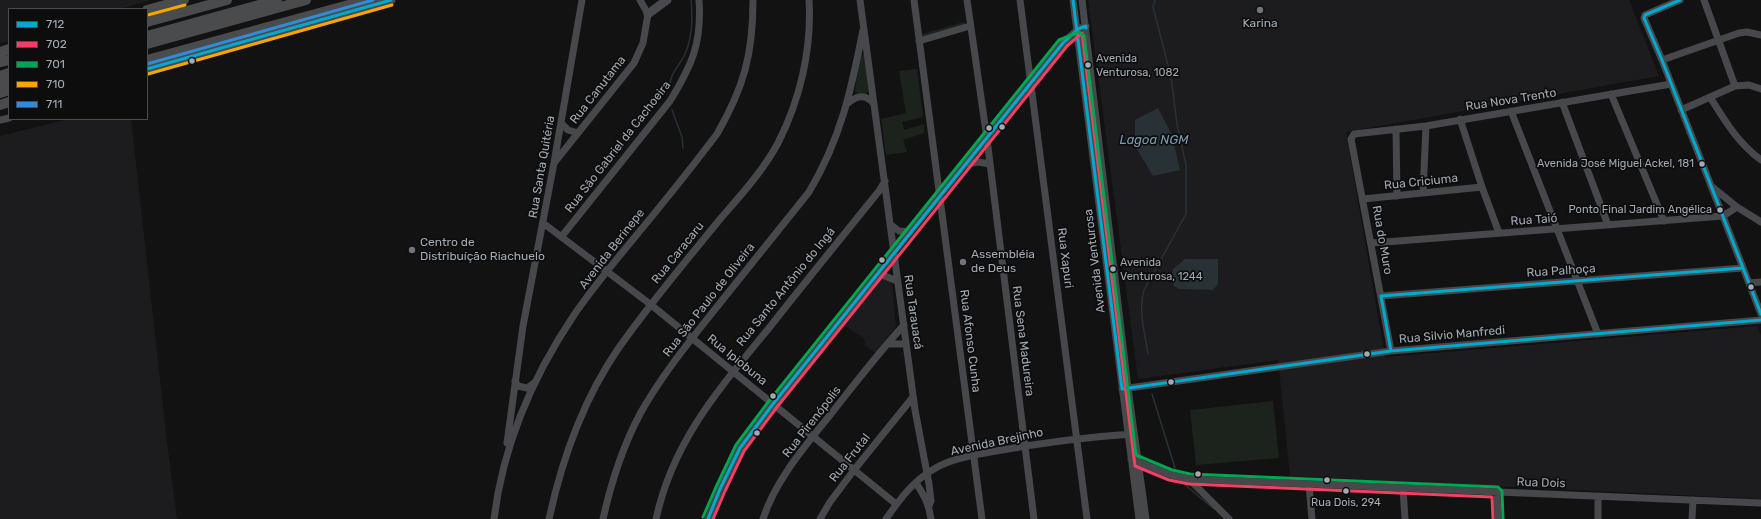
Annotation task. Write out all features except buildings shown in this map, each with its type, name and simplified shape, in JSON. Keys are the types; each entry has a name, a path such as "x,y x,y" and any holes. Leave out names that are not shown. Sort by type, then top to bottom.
{"highway":[{"path":"148,10 184,0"},
{"path":"148,22 227,0"},
{"path":"148,36 277,0"},
{"path":"148,44 306,0"},
{"path":"148,60 367,0"}],"main road":[{"path":"148,69 391,0"},
{"path":"656,0 664,0"},
{"path":"648,14 667,0"}],"street":[{"name":"Rua Santa Quitéria","path":"506,456 523,326 554,163 582,0"},
{"name":"Rua São Gabriel da Cachoeira","path":"562,236 670,101 684,78 694,58 699,36 699,0"},
{"name":"Avenida Berinepe","path":"494,519 506,456 518,422 536,382 560,336 608,271 697,161 717,134 729,113 738,94 749,58 752,37 753,0"},
{"name":"Rua Caracaru","path":"549,519 568,450 588,400 606,367 650,304 737,199 764,164 777,144 796,99 802,75 808,37 809,0"},
{"name":"Rua Tarauacá","path":"860,0 913,397 931,501 929,506"},
{"name":"Rua Afonso Cunha","path":"914,0 982,519"},
{"name":"Rua Sena Madureira","path":"966,0 987,139 1034,519"},
{"name":"Rua Xapuri","path":"1020,0 1086,519"},
{"name":"Avenida Venturosa","path":"1074,0 1131,434 1146,519"},
{"name":"Avenida Venturosa","path":"1082,0 1125,389"},
{"path":"1680,0 1645,15 1644,18 1662,60 1761,314"},
{"path":"1704,0 1735,86"},
{"path":"641,1 648,14"},
{"name":"Rua Canutama","path":"554,163 634,63 642,43 648,14"},
{"path":"919,41 970,26"},
{"path":"708,519 734,458 774,404 1063,42 1078,29 1086,26"},
{"name":"Rua São Paulo de Oliveira","path":"603,519 616,470 625,445 654,390 692,338 809,192 822,170 834,144 848,103 863,30"},
{"path":"1662,60 1718,39 1742,32 1761,35"},
{"path":"1063,42 1087,36"},
{"name":"Rua Nova Trento","path":"1354,134 1426,126 1671,84"},
{"path":"1681,110 1735,86 1749,85 1761,90"},
{"path":"1611,94 1664,220"},
{"path":"848,103 859,96 865,96 874,104"},
{"path":"1710,97 1741,143 1761,160"},
{"path":"1562,102 1608,225"},
{"path":"1511,111 1598,334"},
{"path":"1460,119 1499,233"},
{"path":"561,123 568,130 578,133"},
{"path":"1423,193 1426,126"},
{"path":"1396,129 1398,196"},
{"name":"Rua do Muro","path":"1354,134 1351,140 1372,243 1391,351"},
{"path":"966,164 978,162 990,164"},
{"name":"Rua Santo Antônio do Ingá","path":"656,519 666,484 683,445 697,419 732,371 873,199 885,181"},
{"path":"1710,185 1737,207 1761,222"},
{"name":"Rua Criciuma","path":"1363,199 1482,187"},
{"path":"873,199 880,195 887,194"},
{"path":"1723,216 1737,207"},
{"name":"Rua Taió","path":"1372,243 1723,216"},
{"name":"Rua Ipiobuna","path":"543,223 650,304 774,404 812,438 896,504"},
{"path":"891,225 899,231 910,232"},
{"name":"Rua Palhoça","path":"1381,296 1743,268"},
{"path":"877,275 886,276 897,281"},
{"path":"1749,282 1761,282"},
{"name":"Rua Silvio Manfredi","path":"1125,389 1391,351 1761,320"},
{"name":"Rua Pirenópolis","path":"763,519 766,509 784,476 812,438 904,325"},
{"path":"887,344 906,344"},
{"path":"515,381 518,386 528,388 536,382"},
{"name":"Rua Frutal","path":"820,519 830,502 854,470 913,397"},
{"path":"900,412 915,410"},
{"name":"Avenida Brejinho","path":"886,519 896,504 916,483 926,474 946,464 973,456 1025,446 1076,438 1131,434"},
{"name":"Avenida Venturosa","path":"1135,461 1140,519"},
{"name":"Rua Dois","path":"1135,461 1171,475 1189,479 1761,503"},
{"path":"1189,479 1229,519"},
{"name":"Rua Tarauacá","path":"916,483 929,506 931,519"},
{"path":"1309,485 1312,519"},
{"path":"1403,489 1405,519"},
{"path":"1497,492 1498,519"},
{"path":"1598,496 1598,519"},
{"path":"1692,519 1693,500"}],"shaded area":[{"path":"0,0 151,0 123,8 8,8 8,41 0,43"},
{"path":"1088,0 1629,0 1659,76 1346,132 1385,357 1757,326 1761,335 1761,499 1290,476 1278,360 1138,379"},
{"path":"964,22 966,27 923,38 922,34"},
{"path":"860,55 864,55 869,91 866,94 858,94 855,91"},
{"path":"917,69 923,117 902,122 904,130 924,124 924,133 903,140 907,152 886,155 881,119 906,113 899,71"},
{"path":"65,120 131,120 166,434 177,519 0,519 0,136"},
{"path":"883,278 890,280 892,286 896,326 875,353 865,345 864,338 843,325 877,282"},
{"path":"1273,401 1279,458 1196,465 1190,410"}],"water":[{"name":"Lagoa NGM","path":"1158,108 1172,135 1180,170 1153,176 1135,146 1135,120"},
{"path":"1185,259 1218,259 1218,284 1213,290 1179,289 1174,286 1172,279 1173,269"}],"waterway":[{"path":"669,89 672,76 686,52 690,37 692,22 691,0"},
{"path":"1148,354 1142,314 1142,298 1144,290 1186,214 1186,165 1177,124 1171,77 1153,7 1155,0"},
{"path":"672,110 682,137 683,148"},
{"path":"1152,394 1175,468"},
{"path":"1184,484 1214,509"}],"transit line":[{"name":"711","path":"148,64 373,0"},
{"name":"712","path":"148,69 391,0"},
{"name":"712","path":"1073,0 1122,389 1391,351 1761,320"},
{"name":"712","path":"1680,0 1645,15 1644,18 1662,60 1761,314"},
{"name":"710","path":"148,15 185,5"},
{"name":"710","path":"148,74 392,5"},
{"name":"712","path":"708,519 720,489 740,448 773,404 1063,43 1078,29 1086,26 1086,28"},
{"name":"701","path":"703,517 736,445 769,401 1059,40 1079,32 1084,36 1136,455 1172,470 1190,474 1498,487 1502,491 1503,519"},
{"name":"702","path":"713,519 744,451 777,407 1067,46 1082,33 1135,466 1169,480 1189,484 1492,497 1493,519"},
{"name":"712","path":"1391,351 1381,296 1743,268"}],"place":[{"name":"Karina","path":"1260,10"},
{"name":"Avenida Venturosa, 1082","path":"1088,65"},
{"name":"Avenida José Miguel Ackel, 181","path":"1702,164"},
{"name":"Ponto Final Jardim Angélica","path":"1720,210"},
{"name":"Centro de Distribuíção Riachuelo","path":"412,250"},
{"name":"Assembléia de Deus","path":"963,262"},
{"name":"Avenida Venturosa, 1244","path":"1113,269"},
{"name":"Rua Dois, 294","path":"1346,491"}]}
